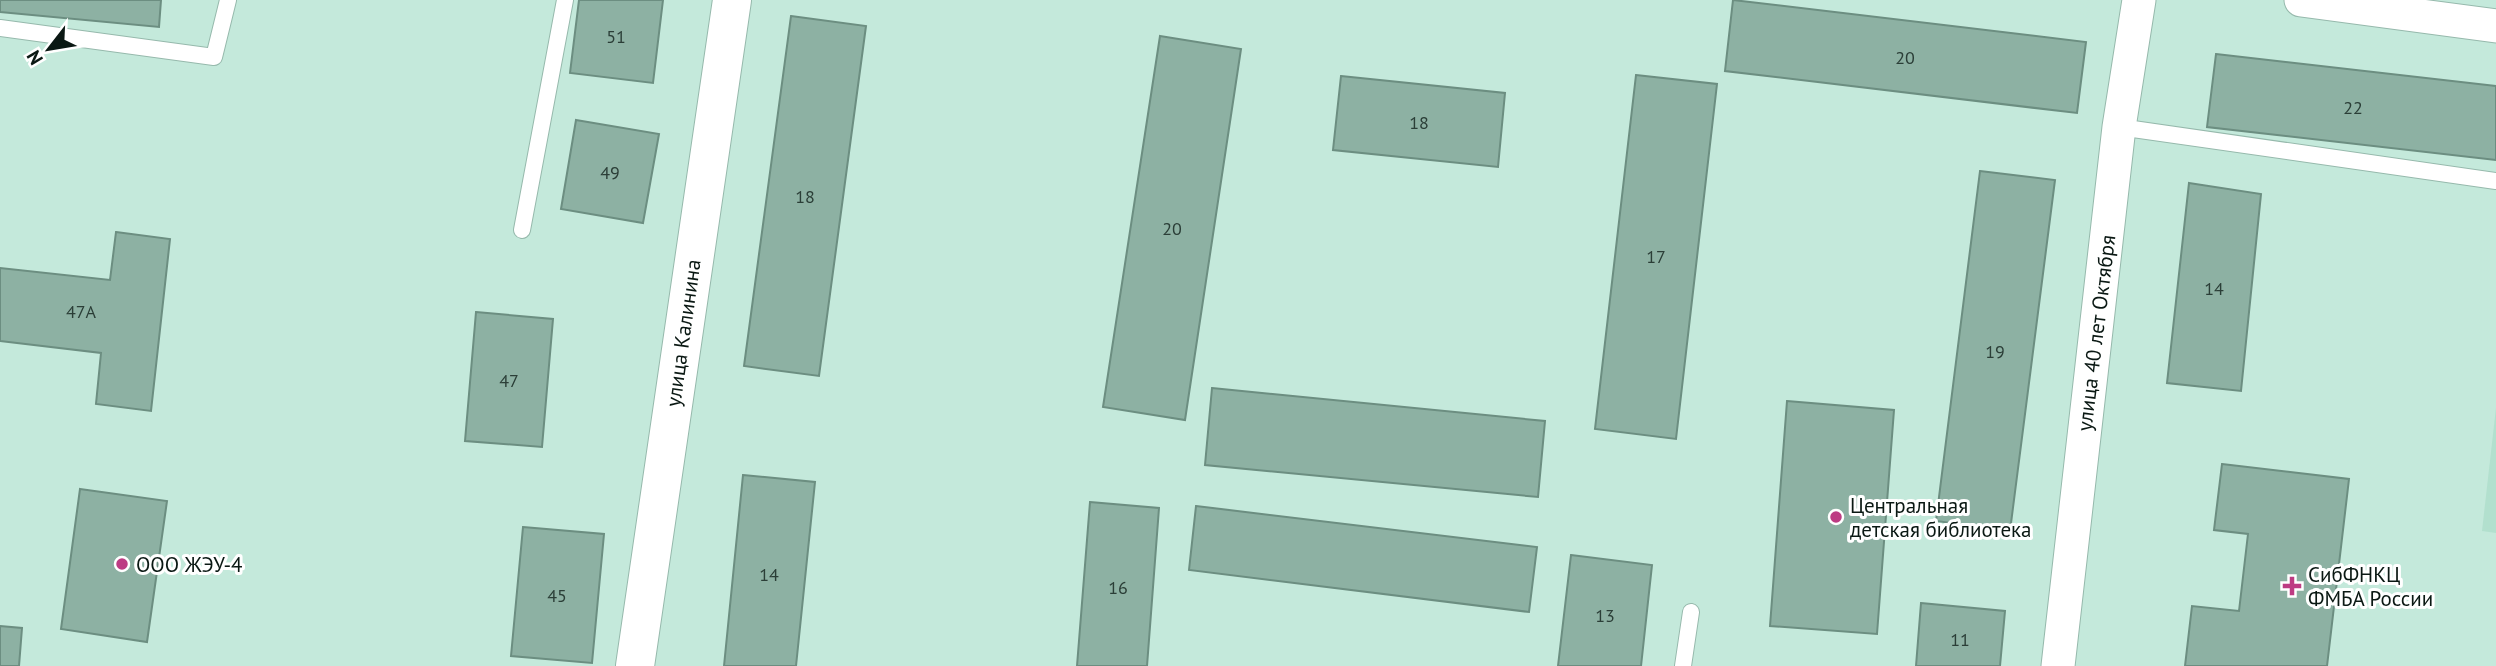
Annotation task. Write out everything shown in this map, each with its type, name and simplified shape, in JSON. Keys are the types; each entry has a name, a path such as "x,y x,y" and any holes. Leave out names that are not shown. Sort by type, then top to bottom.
{"main road":[{"name":"улица Калинина","path":"635,666 732,0"}],"street":[{"name":"улица 40 лет Октября","path":"2058,666 2119,127 2138,0"},
{"path":"2301,0 2496,26"}],"lane":[{"path":"0,28 214,57 228,0"},
{"path":"522,230 565,0"},
{"path":"2119,127 2496,181"},
{"path":"1683,666 1691,612"}],"shaded area":[{"path":"2496,408 2496,533 2482,531"}],"building":[{"path":"0,0 161,0 159,27 0,12"},
{"path":"579,0 663,0 653,83 570,73"},
{"path":"1733,0 2086,42 2077,113 1725,71"},
{"path":"791,16 866,26 819,376 744,366"},
{"path":"1160,36 1241,49 1185,420 1103,407"},
{"path":"2216,54 2496,86 2496,160 2207,127"},
{"path":"1636,75 1717,84 1676,439 1595,429"},
{"path":"1341,76 1505,93 1498,167 1333,150"},
{"path":"576,120 659,134 643,223 561,209"},
{"path":"1980,171 2055,180 2010,531 1936,521"},
{"path":"2189,183 2261,194 2241,391 2167,383"},
{"path":"116,232 170,239 151,411 96,404 101,353 0,341 0,268 110,280"},
{"path":"476,312 553,319 542,447 465,441"},
{"path":"1212,388 1545,421 1538,497 1205,465"},
{"path":"1787,401 1894,410 1877,634 1770,626"},
{"path":"2222,464 2349,479 2327,666 2185,666 2192,606 2239,611 2248,534 2214,530"},
{"path":"743,475 815,482 796,666 724,666"},
{"path":"80,489 167,501 147,642 61,629"},
{"path":"1090,502 1159,508 1147,666 1077,666"},
{"path":"1196,506 1537,547 1529,612 1189,570"},
{"path":"523,527 604,534 592,663 511,656"},
{"path":"1571,555 1652,565 1641,666 1558,666"},
{"path":"1921,603 2005,611 2000,666 1916,666"},
{"path":"0,626 22,628 19,666 0,666"}],"place":[{"name":"Центральная детская библиотека","path":"1836,517"},
{"name":"ООО ЖЭУ-4","path":"122,564"},
{"name":"СибФНКЦ ФМБА России","path":"2292,586"}]}
